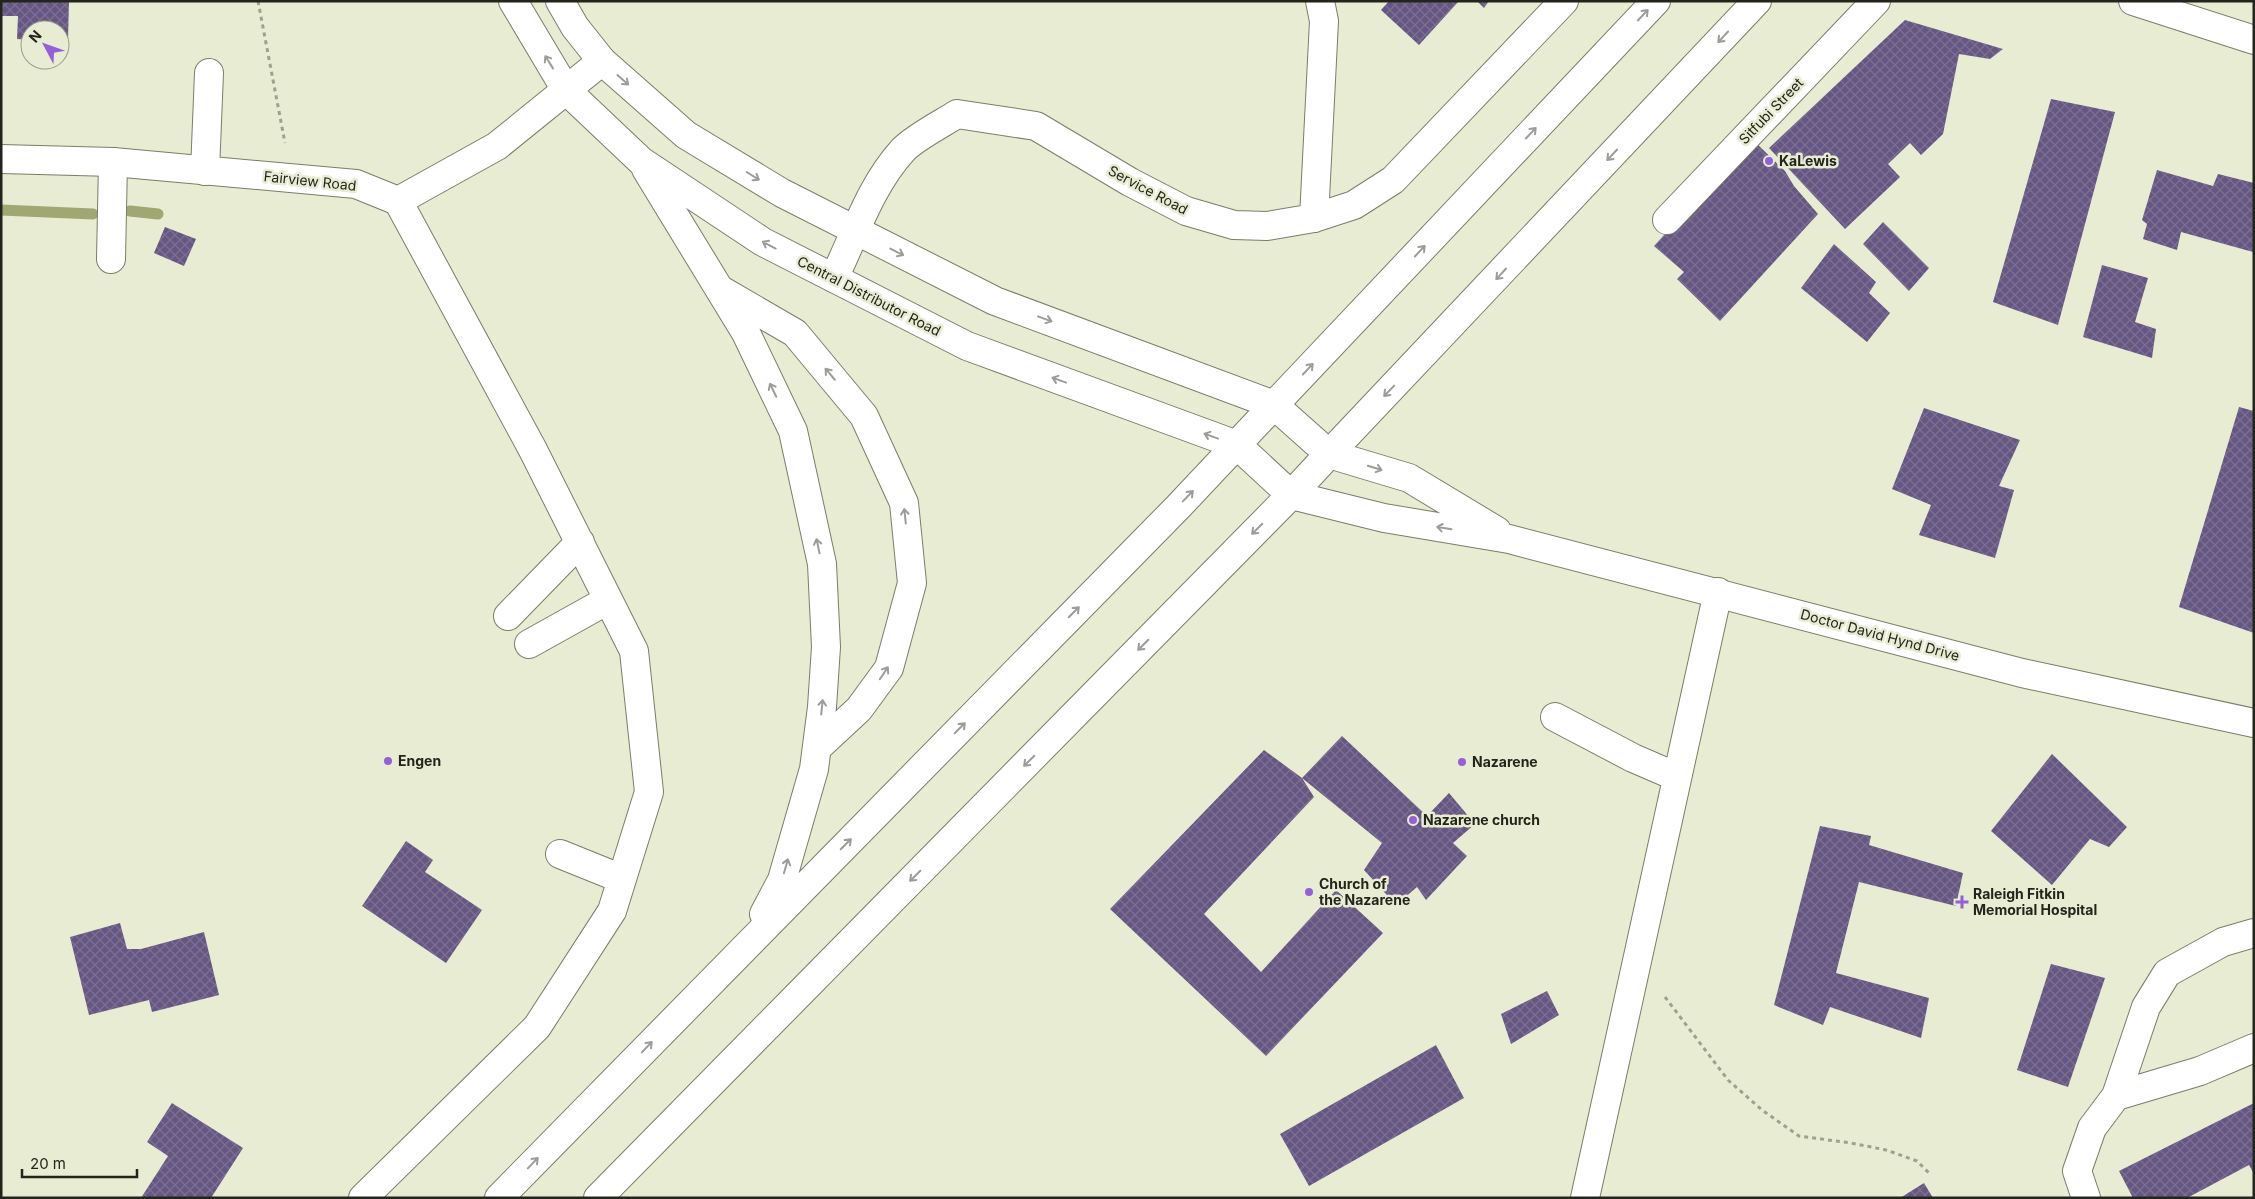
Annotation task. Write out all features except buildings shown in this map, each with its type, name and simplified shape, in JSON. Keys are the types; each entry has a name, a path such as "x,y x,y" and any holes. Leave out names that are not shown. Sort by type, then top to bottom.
{"main road":[{"name":"Central Distributor Road","path":"513,1 566,90 641,161 763,242 967,346 1237,445 1292,495"},
{"path":"560,1 575,26 602,61 686,135 782,194 995,301 1274,404 1328,454"},
{"path":"1314,218 1324,21 1320,1"},
{"name":"Service Road","path":"834,278 857,231 874,189 904,149 957,114 1036,126 1130,182 1186,211 1234,225 1267,226 1314,218 1354,205 1393,180 1564,1"},
{"path":"499,1198 1237,445 1656,1"},
{"path":"598,1198 1292,495 1328,454 1757,1"},
{"name":"Sitfubi Street","path":"1667,220 1876,1"},
{"path":"2133,1 2254,40"},
{"path":"364,1198 537,1027 612,912 649,792 634,651 533,450 398,201 497,146 602,61"},
{"path":"205,170 209,73"},
{"name":"Fairview Road","path":"1,159 113,162 356,184 398,201"},
{"path":"641,161 746,333 793,431 820,554 826,647 814,769 782,880 750,941"},
{"path":"110,259 113,162"},
{"path":"719,289 796,333 864,416 904,503 912,583 889,668 858,709 817,748"},
{"name":"Doctor David Hynd Drive","path":"1328,454 1409,478 1509,539"},
{"name":"Doctor David Hynd Drive","path":"1292,495 1384,518 1509,539 1718,592 2022,673 2254,723"},
{"path":"508,616 580,542"},
{"path":"1585,1198 1718,592"},
{"path":"529,644 608,600"},
{"path":"1555,717 1632,758 1677,777"},
{"path":"560,854 622,879"},
{"path":"2086,1198 2077,1171 2092,1128 2116,1096 2146,1007 2167,973 2223,942 2254,933"},
{"path":"2116,1096 2200,1071 2254,1048"}],"path":[{"path":"258,1 290,178"},
{"path":"1632,985 1664,996 1728,1080 1762,1110 1799,1136 1886,1150 1917,1162 1929,1173"}],"waterway":[{"path":"1,210 93,214"},
{"path":"130,211 158,214"}],"place":[{"name":"KaLewis","path":"1769,161"},
{"name":"Engen","path":"388,761"},
{"name":"Nazarene","path":"1462,762"},
{"name":"Nazarene church","path":"1413,820"},
{"name":"Church of the Nazarene","path":"1309,892"},
{"name":"Raleigh Fitkin Memorial Hospital","path":"1962,902"}]}
